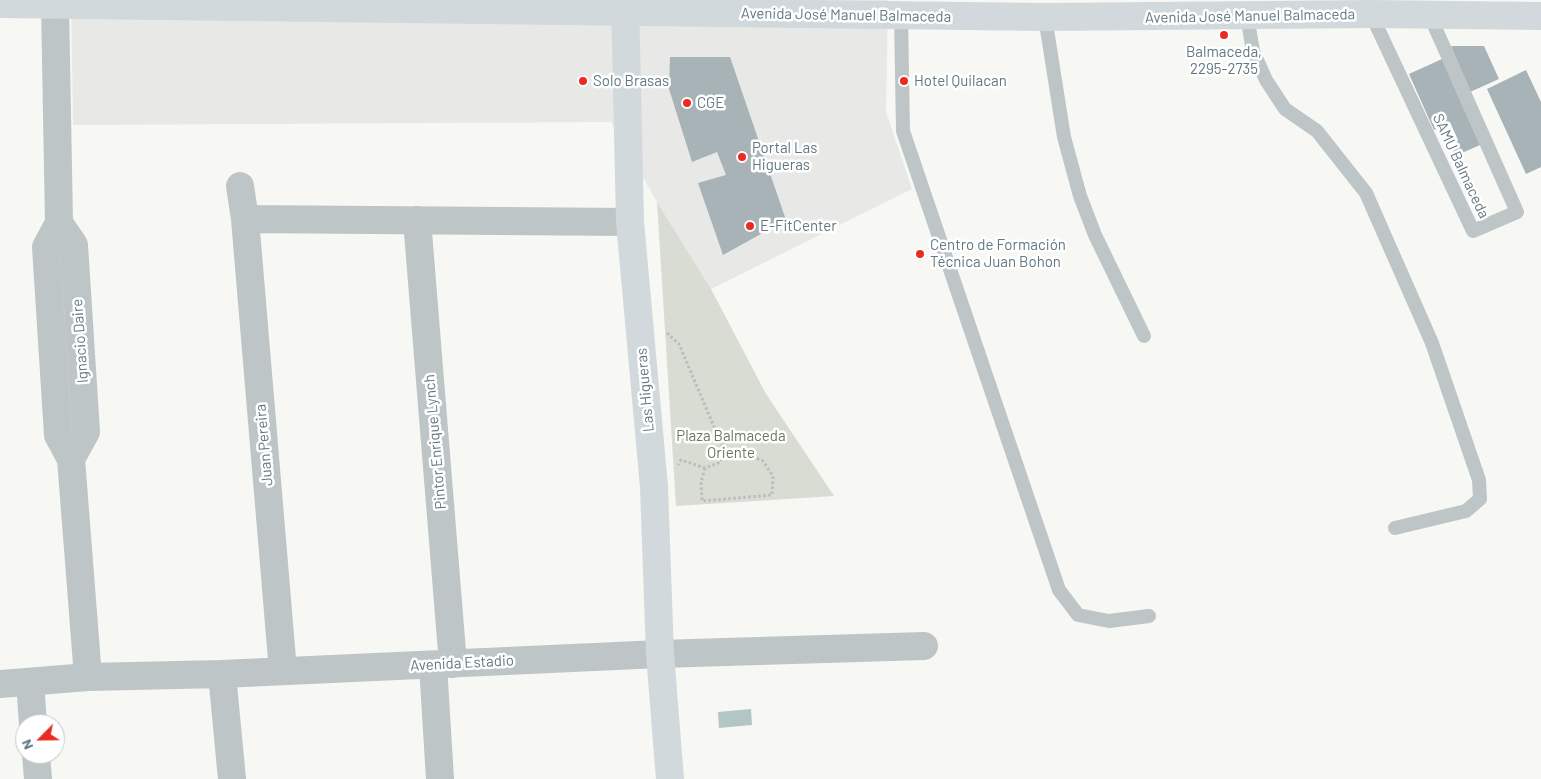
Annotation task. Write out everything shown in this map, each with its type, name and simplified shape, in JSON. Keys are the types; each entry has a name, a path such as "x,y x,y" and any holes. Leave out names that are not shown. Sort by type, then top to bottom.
{"main road":[{"path":"959,16 986,10 1106,10 1125,0"},
{"name":"Avenida José Manuel Balmaceda","path":"0,4 625,6 901,15 1045,17 1371,14 1541,16"},
{"name":"Las Higueras","path":"625,6 630,222 654,487 660,654 670,779"}],"street":[{"name":"Ignacio Daire","path":"69,3 60,224 74,245 86,432 71,458 88,677"},
{"name":"Juan Pereira","path":"240,186 245,220 283,671"},
{"path":"245,220 630,222"},
{"name":"Pintor Enrique Lynch","path":"417,220 443,664 440,779"},
{"name":"Avenida Estadio","path":"0,684 88,677 222,674 660,654 924,646"},
{"path":"222,674 232,779"},
{"path":"30,682 32,714"},
{"path":"37,764 38,779"}],"lane":[{"name":"SAMU Balmaceda","path":"1371,14 1473,231 1516,212 1430,16"},
{"path":"901,15 903,131 1059,590 1078,615 1109,621 1150,616"},
{"path":"1247,16 1252,51 1266,80 1285,109 1317,131 1366,193 1432,343 1479,480 1480,499 1466,511 1395,528"},
{"path":"1045,17 1064,137 1080,196 1095,235 1144,336"}],"path":[{"path":"640,331 663,330 679,344 723,448 721,462 705,468 681,460 665,481 654,487"},
{"path":"705,468 701,482 702,501 772,495 773,476 764,461 739,451 722,453"}],"shaded area":[{"path":"71,0 888,0 886,112 912,189 711,289 657,202 611,122 73,125"},
{"path":"751,709 752,725 719,728 718,712"}],"green space":[{"name":"Plaza Balmaceda Oriente","path":"657,202 711,289 766,394 834,496 676,506"}],"building":[{"path":"1451,46 1484,46 1499,79 1470,92"},
{"name":"Portal Las Higueras","path":"670,57 730,57 786,220 723,255 698,183 726,175 717,152 692,162 669,89"},
{"path":"1442,59 1480,145 1455,156 1450,144 1458,140 1450,122 1434,130 1409,74"},
{"path":"1526,70 1541,102 1541,167 1526,174 1487,89"}],"place":[{"name":"Balmaceda, 2295-2735","path":"1224,35"},
{"name":"Solo Brasas","path":"583,81"},
{"name":"Hotel Quilacan","path":"904,81"},
{"name":"CGE","path":"687,103"},
{"name":"Portal Las Higueras","path":"742,157"},
{"name":"E-FitCenter","path":"750,226"},
{"name":"Centro de Formación Técnica Juan Bohon","path":"920,254"}]}
